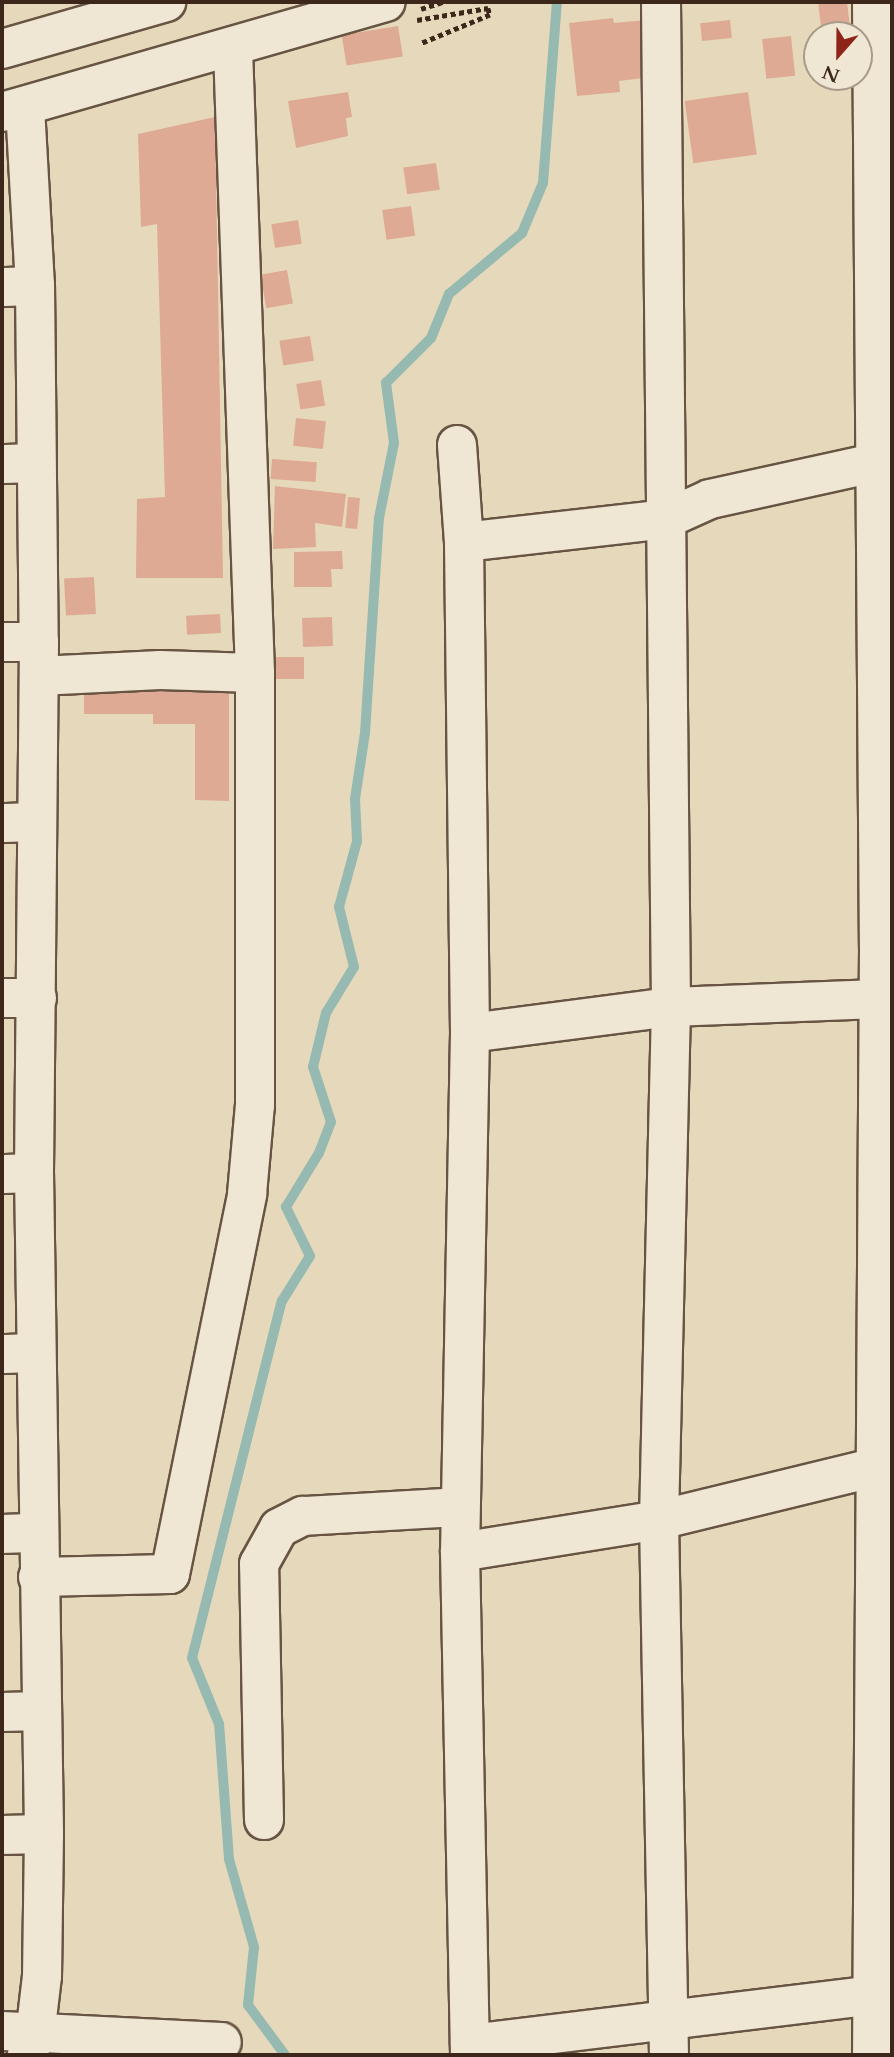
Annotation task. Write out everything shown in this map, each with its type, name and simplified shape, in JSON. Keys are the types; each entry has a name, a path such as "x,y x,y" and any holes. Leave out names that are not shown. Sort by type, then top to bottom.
{"street":[{"path":"2,49 121,8 166,2"},
{"path":"661,2 671,1007 659,1520 668,2037"},
{"path":"872,2 884,460 886,948 878,999 884,1465 883,1853 873,1995 872,2055"},
{"path":"222,2042 21,2041 42,1976 44,1834 38,1577 19,1533 18,823 26,653 19,463 13,110 233,48 404,11"},
{"path":"38,1577 170,1574 248,1182 256,1105 255,673 233,48"},
{"path":"457,445 464,542 470,1033 460,1507 470,2050 668,2037 873,1995"},
{"path":"464,542 666,520 710,499 884,460"},
{"path":"26,653 160,670 255,673"},
{"path":"470,1033 671,1007 878,999"},
{"path":"460,1552 659,1520 884,1465"},
{"path":"264,1820 259,1564 279,1528 303,1516 460,1507"},
{"path":"2,1712 42,1711"},
{"path":"2,1835 44,1834"}],"path":[{"path":"404,11 443,2"},
{"path":"404,11 488,8 490,15 420,44"}],"building":[{"path":"818,2 847,2 849,21 820,21"},
{"path":"613,18 614,23 646,20 652,77 619,81 620,92 577,96 569,23"},
{"path":"730,20 732,38 702,41 700,23"},
{"path":"398,26 403,57 347,66 342,35"},
{"path":"791,36 795,76 766,79 762,39"},
{"path":"348,92 352,117 346,118 348,136 296,148 288,101"},
{"path":"748,92 757,154 693,163 685,101"},
{"path":"215,117 223,578 136,578 137,499 165,497 157,224 141,227 138,134"},
{"path":"436,163 440,190 407,194 403,168"},
{"path":"411,206 415,236 386,240 382,210"},
{"path":"298,220 302,244 275,248 271,224"},
{"path":"287,270 293,303 266,308 260,275"},
{"path":"310,336 314,361 283,366 279,341"},
{"path":"321,380 325,406 300,410 296,384"},
{"path":"296,418 326,421 323,449 293,446"},
{"path":"272,459 317,462 315,482 271,479"},
{"path":"275,486 346,494 342,527 315,523 316,547 273,549"},
{"path":"348,497 360,498 357,529 345,528"},
{"path":"342,551 343,569 331,569 332,587 294,587 294,552"},
{"path":"94,577 96,614 66,616 64,579"},
{"path":"220,614 221,633 187,635 186,616"},
{"path":"332,617 333,646 303,647 302,618"},
{"path":"275,657 304,657 304,679 275,679"},
{"path":"84,681 229,682 229,801 195,800 195,724 153,724 153,714 84,714"}],"waterway":[{"path":"285,2055 248,2005 254,1947 229,1859 219,1724 192,1658 282,1301 310,1256 286,1207 319,1153 331,1122 313,1067 326,1013 354,967 339,907 357,841 355,799 365,733 379,518 394,443 386,383 431,338 449,294 522,233 543,183 557,2"}]}
